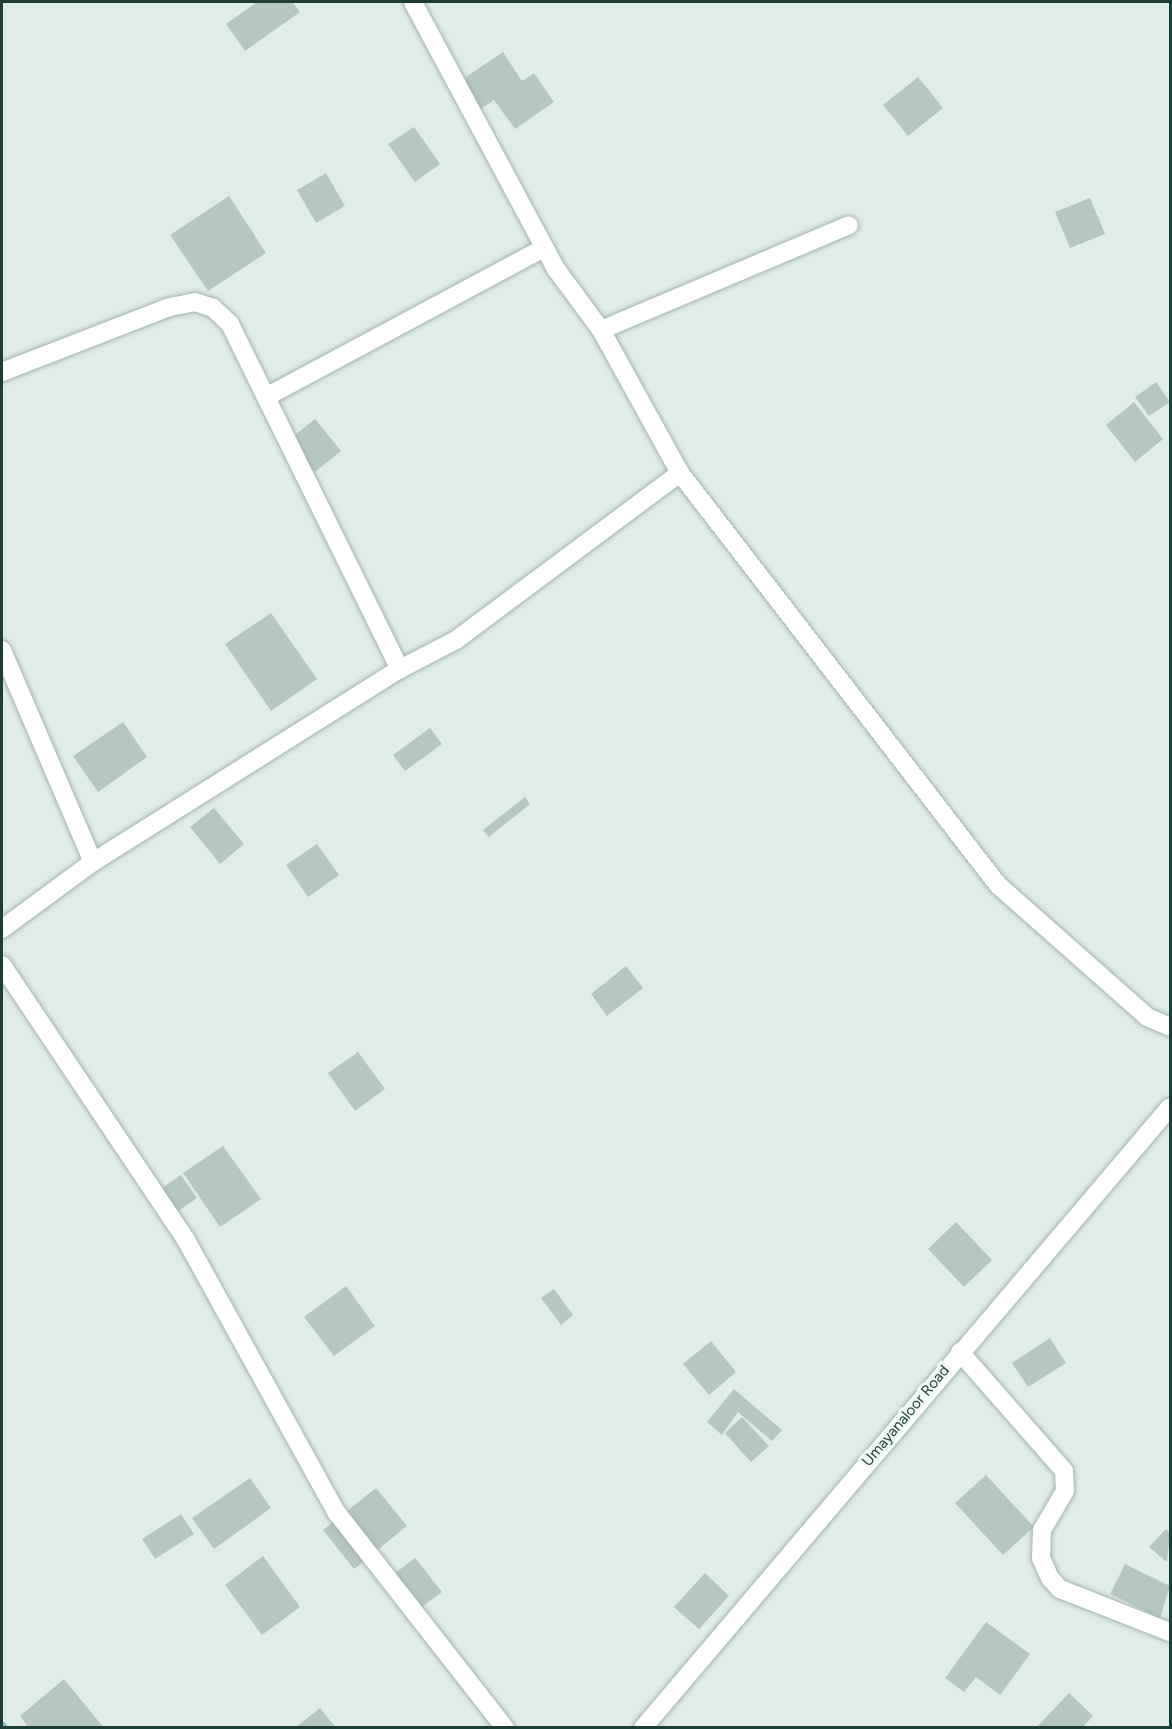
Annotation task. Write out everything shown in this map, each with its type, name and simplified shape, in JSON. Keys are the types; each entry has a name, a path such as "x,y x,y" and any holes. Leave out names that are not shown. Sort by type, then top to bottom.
{"street":[{"path":"413,2 544,248 601,330 680,474 998,885 1147,1017 1170,1027"},
{"path":"601,330 849,225"},
{"path":"266,397 544,248"},
{"path":"2,372 195,302 213,308 230,324 400,669"},
{"path":"2,929 93,862 400,669 456,640 541,582 680,474"},
{"path":"2,650 93,862"},
{"path":"2,965 186,1240 338,1514 505,1728"},
{"name":"Umayanaloor Road","path":"643,1728 1170,1107"},
{"path":"960,1352 1064,1471 1065,1491 1042,1530 1041,1558 1050,1578 1060,1589 1170,1632"}],"building":[{"path":"257,2 292,2 300,12 245,51 226,24"},
{"path":"503,52 522,81 534,73 554,102 515,129 494,100 479,110 460,81"},
{"path":"918,77 943,108 908,136 883,105"},
{"path":"414,127 440,164 415,182 388,144"},
{"path":"326,173 345,206 316,223 297,190"},
{"path":"229,196 266,253 208,291 170,235"},
{"path":"1090,198 1105,234 1070,248 1055,212"},
{"path":"1156,382 1170,402 1149,416 1135,397"},
{"path":"1134,402 1163,439 1135,462 1106,425"},
{"path":"315,419 341,451 315,472 289,440"},
{"path":"271,613 317,679 271,711 225,644"},
{"path":"123,722 147,757 98,792 73,756"},
{"path":"430,728 442,744 405,771 393,755"},
{"path":"525,797 530,804 489,837 483,830"},
{"path":"214,808 244,844 220,864 190,827"},
{"path":"317,844 339,875 308,897 286,865"},
{"path":"626,966 643,988 607,1016 591,994"},
{"path":"358,1052 385,1089 355,1111 328,1073"},
{"path":"223,1146 261,1199 220,1227 183,1173"},
{"path":"181,1175 197,1198 174,1214 158,1191"},
{"path":"956,1222 992,1260 964,1287 928,1249"},
{"path":"346,1286 375,1326 334,1356 304,1317"},
{"path":"554,1289 573,1315 561,1325 541,1298"},
{"path":"1050,1338 1066,1363 1028,1387 1012,1363"},
{"path":"711,1341 736,1372 709,1395 683,1364"},
{"path":"734,1389 782,1430 772,1441 738,1412 722,1435 707,1422"},
{"path":"742,1417 769,1446 751,1462 725,1433"},
{"path":"986,1475 1034,1527 1003,1555 955,1503"},
{"path":"250,1478 271,1508 214,1549 192,1518"},
{"path":"376,1488 407,1526 354,1569 323,1530"},
{"path":"181,1514 194,1534 155,1559 142,1539"},
{"path":"1166,1529 1170,1533 1167,1562 1149,1547"},
{"path":"263,1556 300,1607 262,1635 225,1585"},
{"path":"415,1558 442,1592 407,1618 381,1584"},
{"path":"1125,1564 1170,1586 1160,1618 1110,1594"},
{"path":"705,1573 729,1596 699,1629 674,1607"},
{"path":"986,1622 1030,1654 1000,1695 976,1677 964,1692 945,1678"},
{"path":"64,1679 104,1728 29,1728 20,1716"},
{"path":"1069,1693 1093,1716 1082,1728 1036,1728"},
{"path":"320,1708 336,1728 295,1728"}]}
